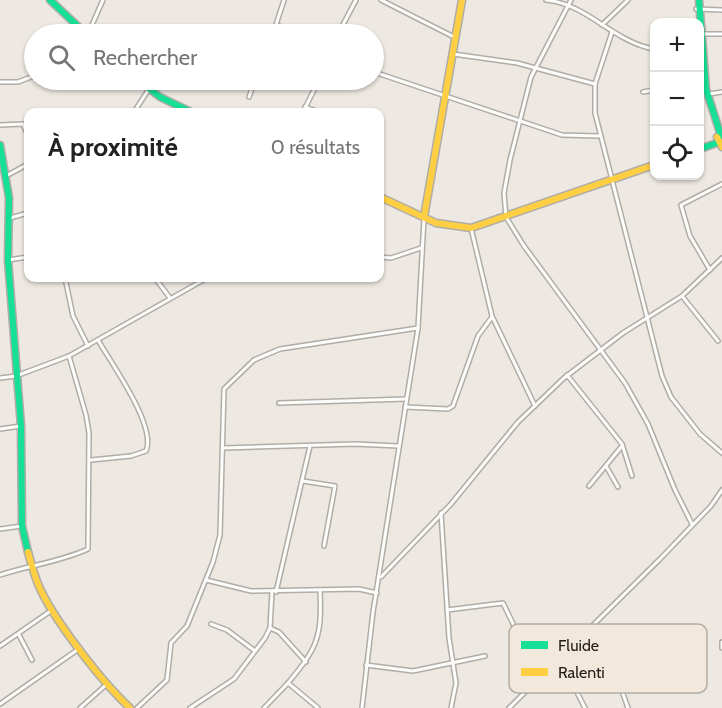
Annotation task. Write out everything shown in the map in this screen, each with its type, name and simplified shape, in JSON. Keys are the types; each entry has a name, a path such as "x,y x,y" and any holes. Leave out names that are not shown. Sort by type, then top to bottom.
{"main road":[{"path":"50,0 74,24"},
{"path":"424,217 456,38 460,0"},
{"path":"697,0 699,18"},
{"path":"697,18 698,9"},
{"path":"704,85 721,142"},
{"path":"151,90 182,108"},
{"path":"704,91 708,114 721,142"},
{"path":"704,147 721,142"},
{"path":"0,145 10,218 8,260 21,426 22,526 31,565 52,610 107,684 130,708"},
{"path":"384,199 451,228 471,228 650,166"}],"street":[{"path":"90,24 103,0"},
{"path":"277,24 284,0"},
{"path":"342,24 356,0"},
{"path":"381,0 456,38"},
{"path":"546,0 570,2 612,32 650,47"},
{"path":"602,25 628,0"},
{"path":"570,2 534,68 519,121 504,193 506,217 625,384 648,424 675,490 692,524"},
{"path":"698,9 722,10"},
{"path":"612,32 595,84 595,113 662,376 671,397 700,434 722,453"},
{"path":"704,34 722,34"},
{"path":"453,54 534,68 595,84"},
{"path":"384,76 562,135 600,136"},
{"path":"0,81 18,82 24,80"},
{"path":"137,108 148,90"},
{"path":"249,97 251,90"},
{"path":"308,108 305,107 314,90"},
{"path":"643,92 650,91"},
{"path":"707,95 722,92"},
{"path":"0,125 23,124 24,126"},
{"path":"6,176 24,166"},
{"path":"710,270 690,236 681,205 722,184"},
{"path":"10,218 24,214"},
{"path":"362,708 366,665 398,446 418,328 424,217"},
{"path":"471,228 492,316 535,406"},
{"path":"384,257 391,258 421,248"},
{"path":"8,260 24,258"},
{"path":"380,579 441,513 518,422 567,375 600,350 682,296 722,258"},
{"path":"66,282 73,316 88,346"},
{"path":"159,282 170,298"},
{"path":"0,378 16,376 69,356 198,282"},
{"path":"682,296 718,341"},
{"path":"405,407 451,409 478,336 492,316"},
{"path":"137,708 167,680 171,644 187,626 206,580 220,535 224,448 222,392 254,360 280,349 418,328"},
{"path":"90,460 140,454 146,451 148,446 147,433 132,398 98,340"},
{"path":"0,575 31,565 56,561 88,549 90,460 86,414 69,356"},
{"path":"567,375 622,447 632,476"},
{"path":"279,404 406,399"},
{"path":"0,429 21,426"},
{"path":"224,448 355,444 398,446"},
{"path":"190,708 234,679 270,628 274,592 310,447"},
{"path":"589,486 622,447"},
{"path":"606,465 618,487"},
{"path":"302,481 335,486 324,546"},
{"path":"594,624 711,506 722,490"},
{"path":"441,513 447,610 456,684 451,708"},
{"path":"0,529 22,526"},
{"path":"206,580 244,590 274,592 359,589 377,593"},
{"path":"264,708 306,662 318,640 321,590"},
{"path":"447,610 503,603 513,624"},
{"path":"0,646 52,610"},
{"path":"211,624 227,630 255,651"},
{"path":"270,628 279,632 306,662"},
{"path":"19,635 32,660"},
{"path":"722,642 722,648"},
{"path":"0,704 80,648"},
{"path":"366,665 413,670 485,656"},
{"path":"80,708 107,684"},
{"path":"288,684 318,708"},
{"path":"509,708 525,693"},
{"path":"577,693 585,708"},
{"path":"623,693 628,708"}],"traffic: fast":[{"path":"50,0 75,24"},
{"path":"699,0 706,89 722,139"},
{"path":"151,90 183,108"},
{"path":"704,148 722,141"},
{"path":"0,145 9,198 8,260 21,426 22,526 28,552"}],"traffic: slow":[{"path":"424,217 462,0"},
{"path":"717,137 722,147"},
{"path":"384,199 436,223 471,228 650,166"},
{"path":"28,552 38,584 54,614 92,666 130,708"}]}
